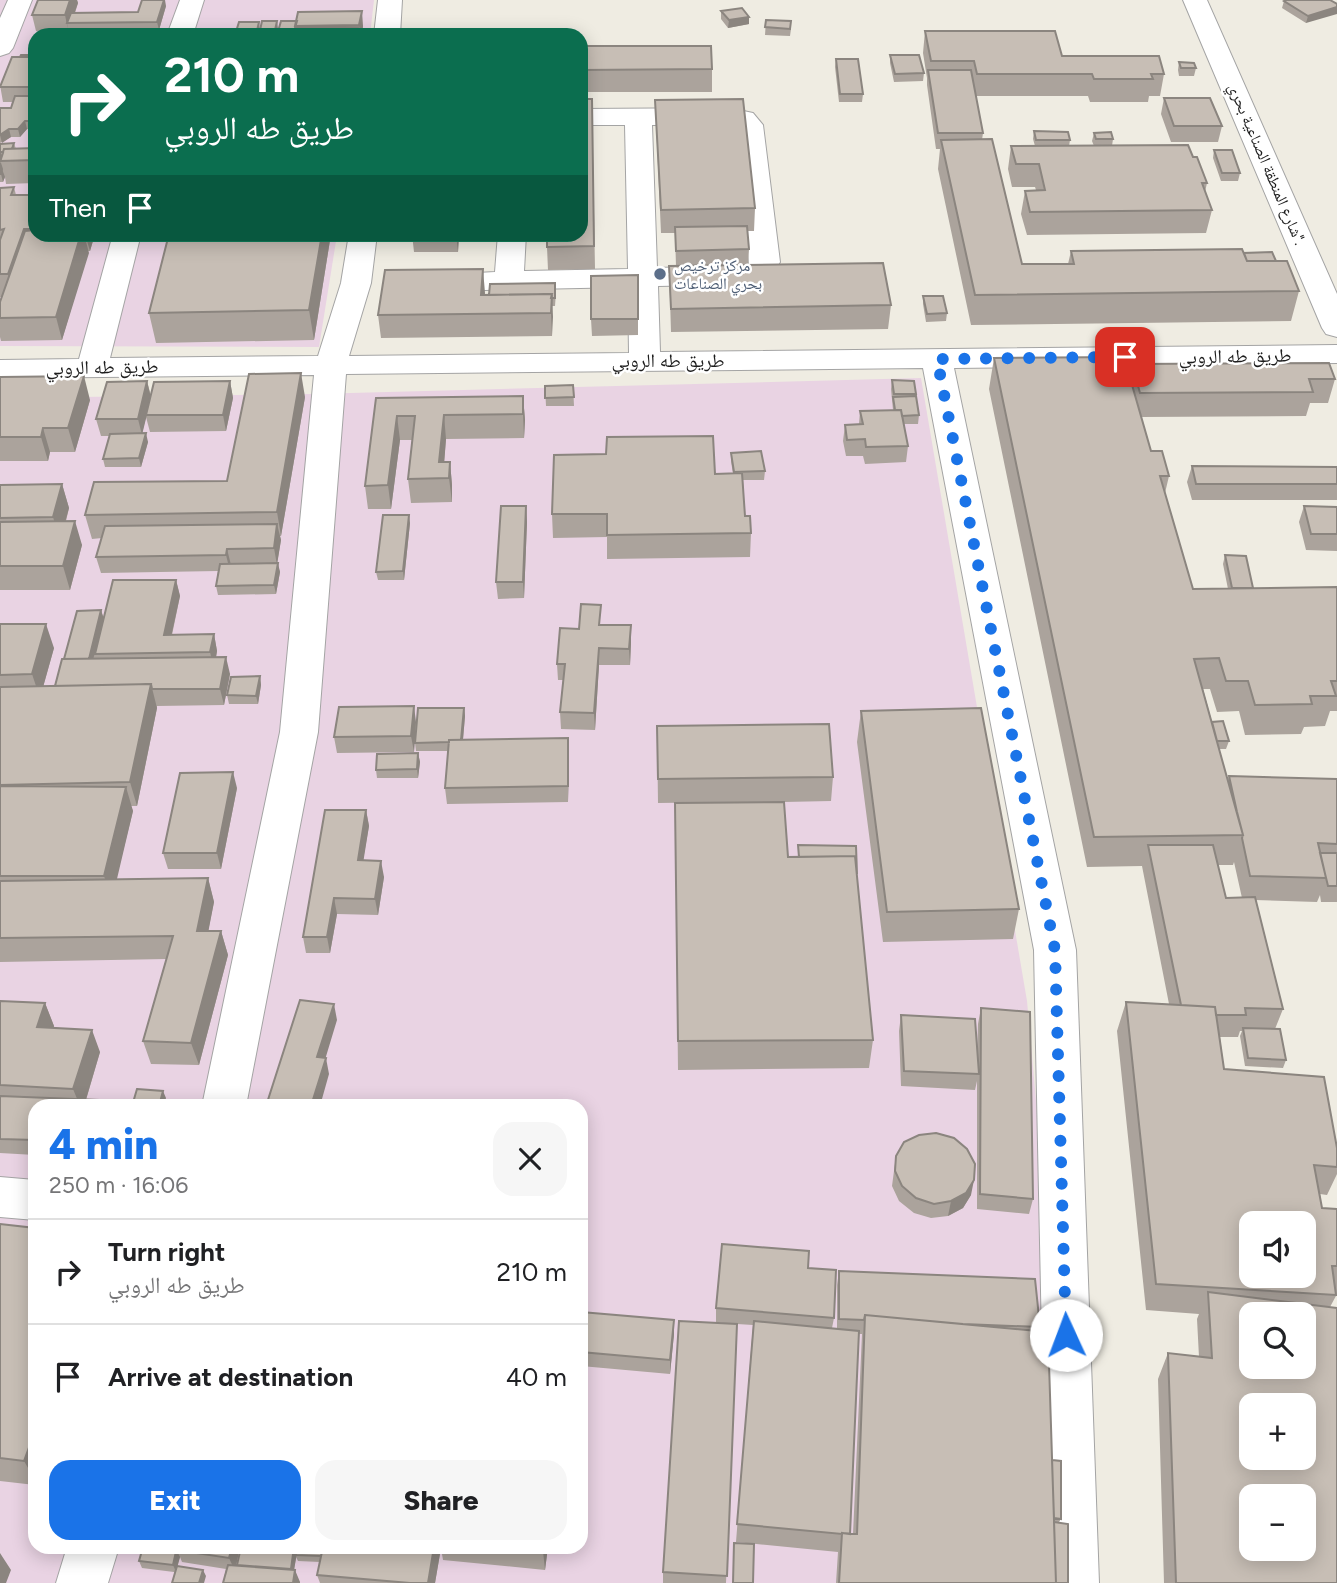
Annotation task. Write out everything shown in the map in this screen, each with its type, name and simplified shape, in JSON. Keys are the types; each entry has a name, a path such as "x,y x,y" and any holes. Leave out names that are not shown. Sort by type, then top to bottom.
{"street":[{"path":"8,47 20,0"},
{"path":"182,28 192,0"},
{"path":"388,28 390,0"},
{"name":"شارع المنطقة الصناعية بحري\".","path":"1195,0 1337,328"},
{"path":"384,283 751,275 762,270 765,262 750,125 744,119 729,116 588,117"},
{"path":"638,118 644,277 642,333 645,360"},
{"path":"92,368 125,242"},
{"path":"366,242 384,283"},
{"path":"509,281 511,242"},
{"path":"225,1099 299,732 331,364 384,283"},
{"name":"طريق طه الروبي","path":"0,369 1337,354"},
{"path":"937,359 1055,950 1073,1583"},
{"path":"0,1197 28,1199"},
{"path":"82,1583 91,1554"}],"shaded area":[{"path":"0,0 374,0 371,28 28,28 28,242 336,242 319,347 0,346"},
{"path":"921,378 1027,1001 1061,1376 1073,1583 0,1583 0,398 313,394"}],"building":[{"path":"38,0 70,0 65,15 32,15"},
{"path":"142,0 164,0 157,22 67,23 71,13 138,12"},
{"path":"1330,0 1337,4 1337,7 1308,16 1284,1"},
{"path":"742,8 749,17 729,20 721,11"},
{"path":"362,11 359,25 295,26 298,12"},
{"path":"766,20 791,21 790,29 765,27"},
{"path":"262,21 277,21 276,28 260,28"},
{"path":"281,21 297,21 295,28 279,28"},
{"path":"239,22 259,22 258,28 237,28"},
{"path":"358,27 358,28 295,28"},
{"path":"925,31 1055,31 1062,56 1159,56 1164,74 1151,74 1153,79 1094,79 1092,74 977,74 974,61 931,61"},
{"path":"588,46 711,46 712,69 588,70"},
{"path":"890,55 919,55 924,73 895,74"},
{"path":"12,57 28,57 28,87 0,87"},
{"path":"836,59 858,59 863,94 840,94"},
{"path":"1179,62 1194,63 1196,68 1181,68"},
{"path":"928,70 971,70 983,133 938,133"},
{"path":"15,96 28,96 28,121 18,129 9,129 0,135 0,108 11,108"},
{"path":"1164,98 1210,98 1222,126 1174,126"},
{"path":"588,99 592,99 594,246 547,247 547,242 588,242"},
{"path":"743,99 755,208 661,210 655,100"},
{"path":"1034,131 1068,132 1070,140 1036,140"},
{"path":"1111,132 1113,139 1096,139 1094,133"},
{"path":"992,139 1022,264 1074,264 1071,251 1242,249 1247,261 1287,261 1299,291 975,295 941,140"},
{"path":"14,143 12,149 0,152 0,144"},
{"path":"1188,145 1193,157 1197,157 1207,183 1202,183 1212,210 1030,212 1025,191 1045,190 1039,164 1016,164 1011,146"},
{"path":"28,148 28,160 0,161 4,149"},
{"path":"1214,150 1232,150 1240,173 1222,173"},
{"path":"14,187 11,195 28,195 28,229 24,229 8,274 0,274 0,240 4,229 0,230 0,188"},
{"path":"747,226 749,249 676,251 675,227"},
{"path":"25,231 28,231 28,242 79,242 56,317 0,318 0,302"},
{"path":"167,242 321,242 309,310 149,313"},
{"path":"1272,252 1276,261 1247,261 1244,253"},
{"path":"883,263 891,305 671,309 669,266"},
{"path":"483,269 481,295 552,294 551,313 378,315 385,270"},
{"path":"638,275 638,319 591,319 591,276"},
{"path":"555,283 555,298 551,298 552,294 489,295 490,284"},
{"path":"923,296 943,296 947,313 927,314"},
{"path":"1124,357 1151,451 1162,451 1169,476 1160,476 1193,589 1337,587 1337,681 1331,681 1336,696 1310,696 1312,704 1255,705 1248,681 1226,681 1219,658 1194,659 1243,835 1094,837 994,358"},
{"path":"1329,363 1335,379 1309,379 1313,392 1140,393 1132,364"},
{"path":"301,373 277,512 85,515 94,482 227,481 249,374"},
{"path":"84,376 68,428 43,428 41,437 0,437 0,377"},
{"path":"892,380 914,381 916,394 894,394"},
{"path":"147,381 138,419 96,419 107,382"},
{"path":"230,381 223,415 146,415 154,382"},
{"path":"573,385 574,397 545,398 545,386"},
{"path":"523,396 523,414 444,415 439,462 450,462 449,478 408,479 415,416 397,416 388,485 365,486 376,398"},
{"path":"916,396 919,415 902,416 901,410 895,410 893,397"},
{"path":"901,410 908,446 866,447 865,439 847,440 845,425 863,424 860,411"},
{"path":"146,433 139,458 103,459 110,434"},
{"path":"713,436 715,474 742,473 745,516 750,516 751,533 607,535 607,514 552,514 554,455 606,454 607,437"},
{"path":"761,451 765,471 734,472 731,453"},
{"path":"1192,466 1337,467 1337,484 1196,484"},
{"path":"62,484 53,517 0,518 0,485"},
{"path":"501,506 526,506 523,582 496,582"},
{"path":"1304,506 1337,507 1337,534 1311,534"},
{"path":"383,515 409,515 403,571 376,572"},
{"path":"75,521 63,566 0,566 0,522"},
{"path":"277,524 274,548 227,549 226,555 96,557 105,526"},
{"path":"1225,555 1246,556 1253,588 1232,588"},
{"path":"278,563 274,585 216,586 220,564"},
{"path":"113,580 176,580 164,635 214,634 210,652 95,654"},
{"path":"581,604 601,605 599,625 631,625 629,649 599,648 594,713 560,712 565,664 557,664 560,628 579,629"},
{"path":"101,610 89,659 64,659 77,611"},
{"path":"0,624 46,624 32,674 0,675"},
{"path":"226,657 220,689 152,689 151,684 55,686 62,659"},
{"path":"260,676 256,696 227,695 231,677"},
{"path":"151,684 130,782 0,785 0,687"},
{"path":"414,706 411,736 334,737 339,707"},
{"path":"418,708 464,708 461,740 415,743"},
{"path":"981,708 1019,909 887,912 861,711"},
{"path":"1223,721 1229,741 1217,741 1212,722"},
{"path":"829,724 833,777 658,779 657,726"},
{"path":"568,738 568,786 445,788 449,740"},
{"path":"418,753 417,769 376,770 377,754"},
{"path":"233,772 217,853 163,853 180,773"},
{"path":"1229,776 1337,779 1337,844 1318,843 1326,878 1250,876"},
{"path":"0,786 126,787 104,876 0,876"},
{"path":"784,802 788,857 855,856 873,1040 678,1041 675,803"},
{"path":"325,810 366,810 358,860 381,861 375,899 334,898 327,937 303,937"},
{"path":"798,845 856,846 857,874 855,856 799,857"},
{"path":"1148,845 1213,845 1226,898 1255,897 1283,1009 1245,1008 1246,1015 1216,1015 1215,1007 1181,1005"},
{"path":"1320,853 1337,853 1337,886 1328,886"},
{"path":"208,878 197,931 221,931 191,1043 143,1041 173,936 0,938 0,881"},
{"path":"300,1000 334,1004 317,1057 326,1058 313,1099 268,1099"},
{"path":"0,1001 45,1003 37,1027 92,1030 73,1089 0,1085"},
{"path":"1126,1002 1215,1007 1224,1069 1324,1077 1337,1148 1337,1167 1314,1165 1322,1208 1337,1209 1337,1266 1332,1266 1336,1295 1156,1284"},
{"path":"981,1008 1030,1012 1033,1199 980,1194"},
{"path":"901,1015 975,1019 979,1074 904,1071"},
{"path":"1243,1028 1280,1029 1286,1060 1248,1058"},
{"path":"137,1089 163,1091 161,1099 134,1099"},
{"path":"0,1096 74,1099 28,1099 28,1140 0,1139"},
{"path":"936,1133 954,1138 967,1149 975,1164 974,1180 966,1193 951,1201 934,1204 916,1198 902,1186 895,1171 896,1156 904,1142 919,1135"},
{"path":"0,1224 28,1227 28,1450 24,1461 0,1458"},
{"path":"722,1244 809,1251 808,1268 836,1270 834,1318 716,1308"},
{"path":"839,1271 1035,1279 1040,1327 963,1324 865,1315 864,1320 839,1319"},
{"path":"1208,1292 1289,1302 1239,1302 1239,1379 1316,1379 1316,1305 1337,1308 1337,1583 1176,1583 1168,1353 1212,1358"},
{"path":"588,1313 674,1320 670,1360 588,1353"},
{"path":"865,1315 1048,1332 1056,1583 839,1583 842,1533 857,1534"},
{"path":"679,1321 737,1324 727,1576 663,1572"},
{"path":"754,1321 859,1331 850,1534 737,1524"},
{"path":"1052,1460 1061,1461 1061,1519 1054,1518"},
{"path":"1054,1522 1068,1524 1068,1583 1056,1583"},
{"path":"734,1543 754,1544 753,1583 733,1583"},
{"path":"141,1554 175,1554 173,1565 139,1561"},
{"path":"202,1554 230,1554 229,1558"},
{"path":"239,1554 293,1554 291,1569 237,1565"},
{"path":"296,1554 321,1554 321,1556"},
{"path":"322,1554 433,1554 428,1583 317,1575"},
{"path":"228,1565 295,1570 293,1583 223,1583"},
{"path":"177,1566 203,1570 199,1583 172,1583"}],"place":[{"name":"مركز ترخيص بحري الصناعات","path":"660,274"}],"route":[{"path":"1066,1335 1055,950 937,359 1125,357"}]}
